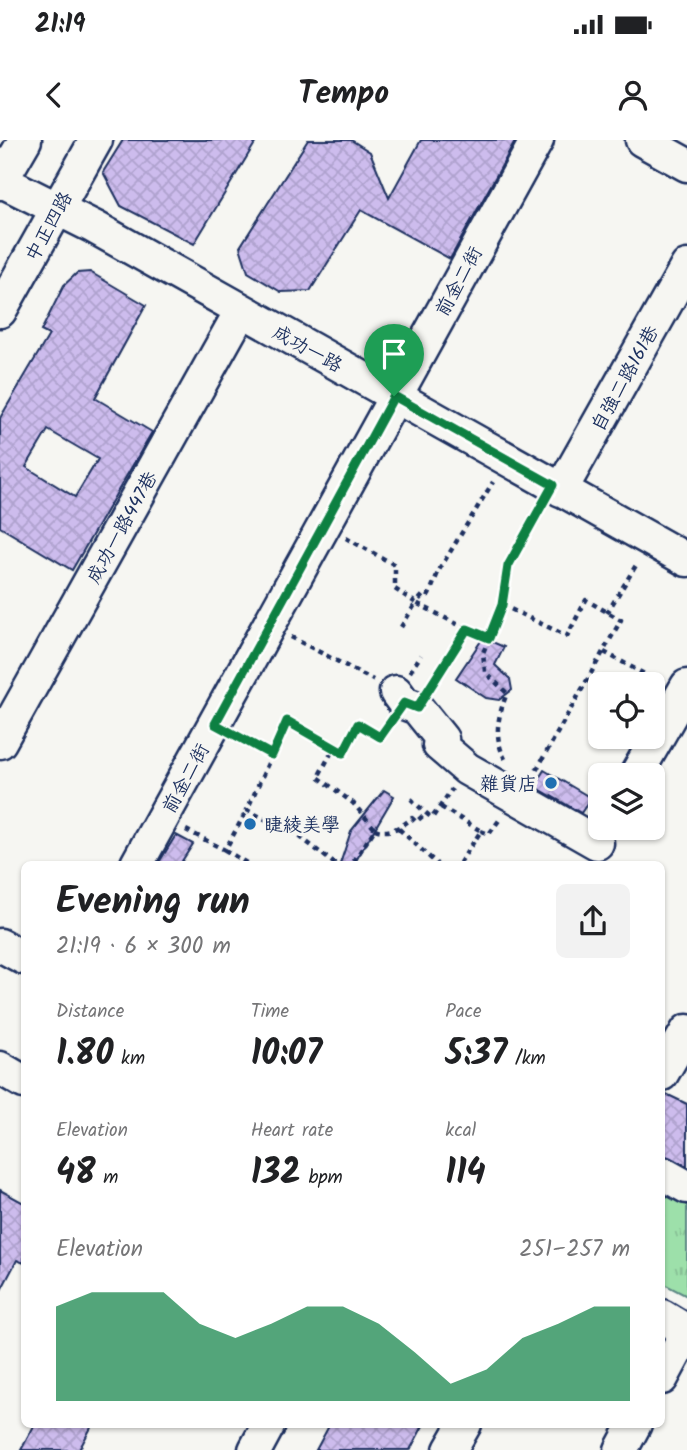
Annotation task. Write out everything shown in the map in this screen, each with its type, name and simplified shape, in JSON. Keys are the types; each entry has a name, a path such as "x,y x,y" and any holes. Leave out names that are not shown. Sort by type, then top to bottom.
{"street":[{"path":"1,181 25,140"},
{"name":"中正四路","path":"0,311 96,140"},
{"name":"前金二街","path":"139,861 537,140"},
{"path":"642,140 687,165"},
{"name":"成功一路","path":"1,181 58,209 687,560"},
{"name":"自強二路161巷","path":"557,487 687,267"},
{"name":"成功一路447巷","path":"0,742 241,311"},
{"path":"643,763 685,691"},
{"path":"406,701 442,739 439,745 467,769 518,789 596,845"},
{"path":"665,1069 687,1031"},
{"path":"0,1068 21,1080"},
{"path":"665,1175 687,1187"},
{"path":"665,1318 687,1332 665,1372"},
{"path":"255,1450 267,1428"},
{"path":"450,1450 463,1428"},
{"path":"621,1450 633,1428"}],"path":[{"path":"401,627 416,603 425,593 429,595 439,570 506,459"},
{"path":"518,789 498,742 498,717 507,693 485,672 484,653 502,605 508,566 557,487"},
{"path":"324,525 395,565 396,589 416,603 489,638"},
{"path":"607,612 651,540"},
{"path":"502,605 567,636 586,600 621,621 533,776 527,773 518,789"},
{"path":"269,625 406,701"},
{"path":"225,850 247,810 287,721 343,753 358,724 380,737 406,701 467,629"},
{"path":"604,652 685,691"},
{"path":"215,724 272,755"},
{"path":"334,748 318,777 354,803 375,829 382,832 399,829 412,818 416,822 426,813"},
{"path":"411,799 432,818 467,769"},
{"path":"441,807 481,831 461,861"},
{"path":"247,810 299,836 331,861"},
{"path":"163,818 243,861"},
{"path":"354,861 375,829"},
{"path":"399,829 434,861"}],"green space":[{"path":"665,1183 687,1195 687,1296 665,1285"}],"building":[{"path":"123,140 257,140 194,244 121,206 103,172"},
{"path":"308,140 351,140 370,152 389,198 421,140 516,140 450,259 361,210 310,291 281,292 248,272 240,247"},
{"path":"90,272 146,305 95,398 152,432 72,570 0,527 0,418 49,335 41,331 64,285 77,273","holes":["48,430 98,459 75,497 26,467"]},
{"path":"483,638 504,647 495,665 510,679 512,690 499,700 486,698 456,678"},
{"path":"544,770 588,796 588,802 581,813 534,786"},
{"path":"384,790 394,796 356,861 341,861 351,831"},
{"path":"176,835 193,844 182,861 160,861"},
{"path":"665,1093 687,1104 687,1166 665,1156"},
{"path":"0,1190 21,1201 21,1262 17,1260 0,1292"},
{"path":"33,1428 91,1428 79,1450 21,1450"},
{"path":"328,1428 422,1428 410,1450 316,1450"}],"place":[{"name":"雜貨店","path":"551,783"},
{"name":"睫綾美學","path":"250,824"}],"route":[{"path":"394,396 553,485 508,566 502,605 489,638 467,629 417,708 404,703 380,737 358,724 343,753 287,721 272,755 215,724 394,396"}]}
